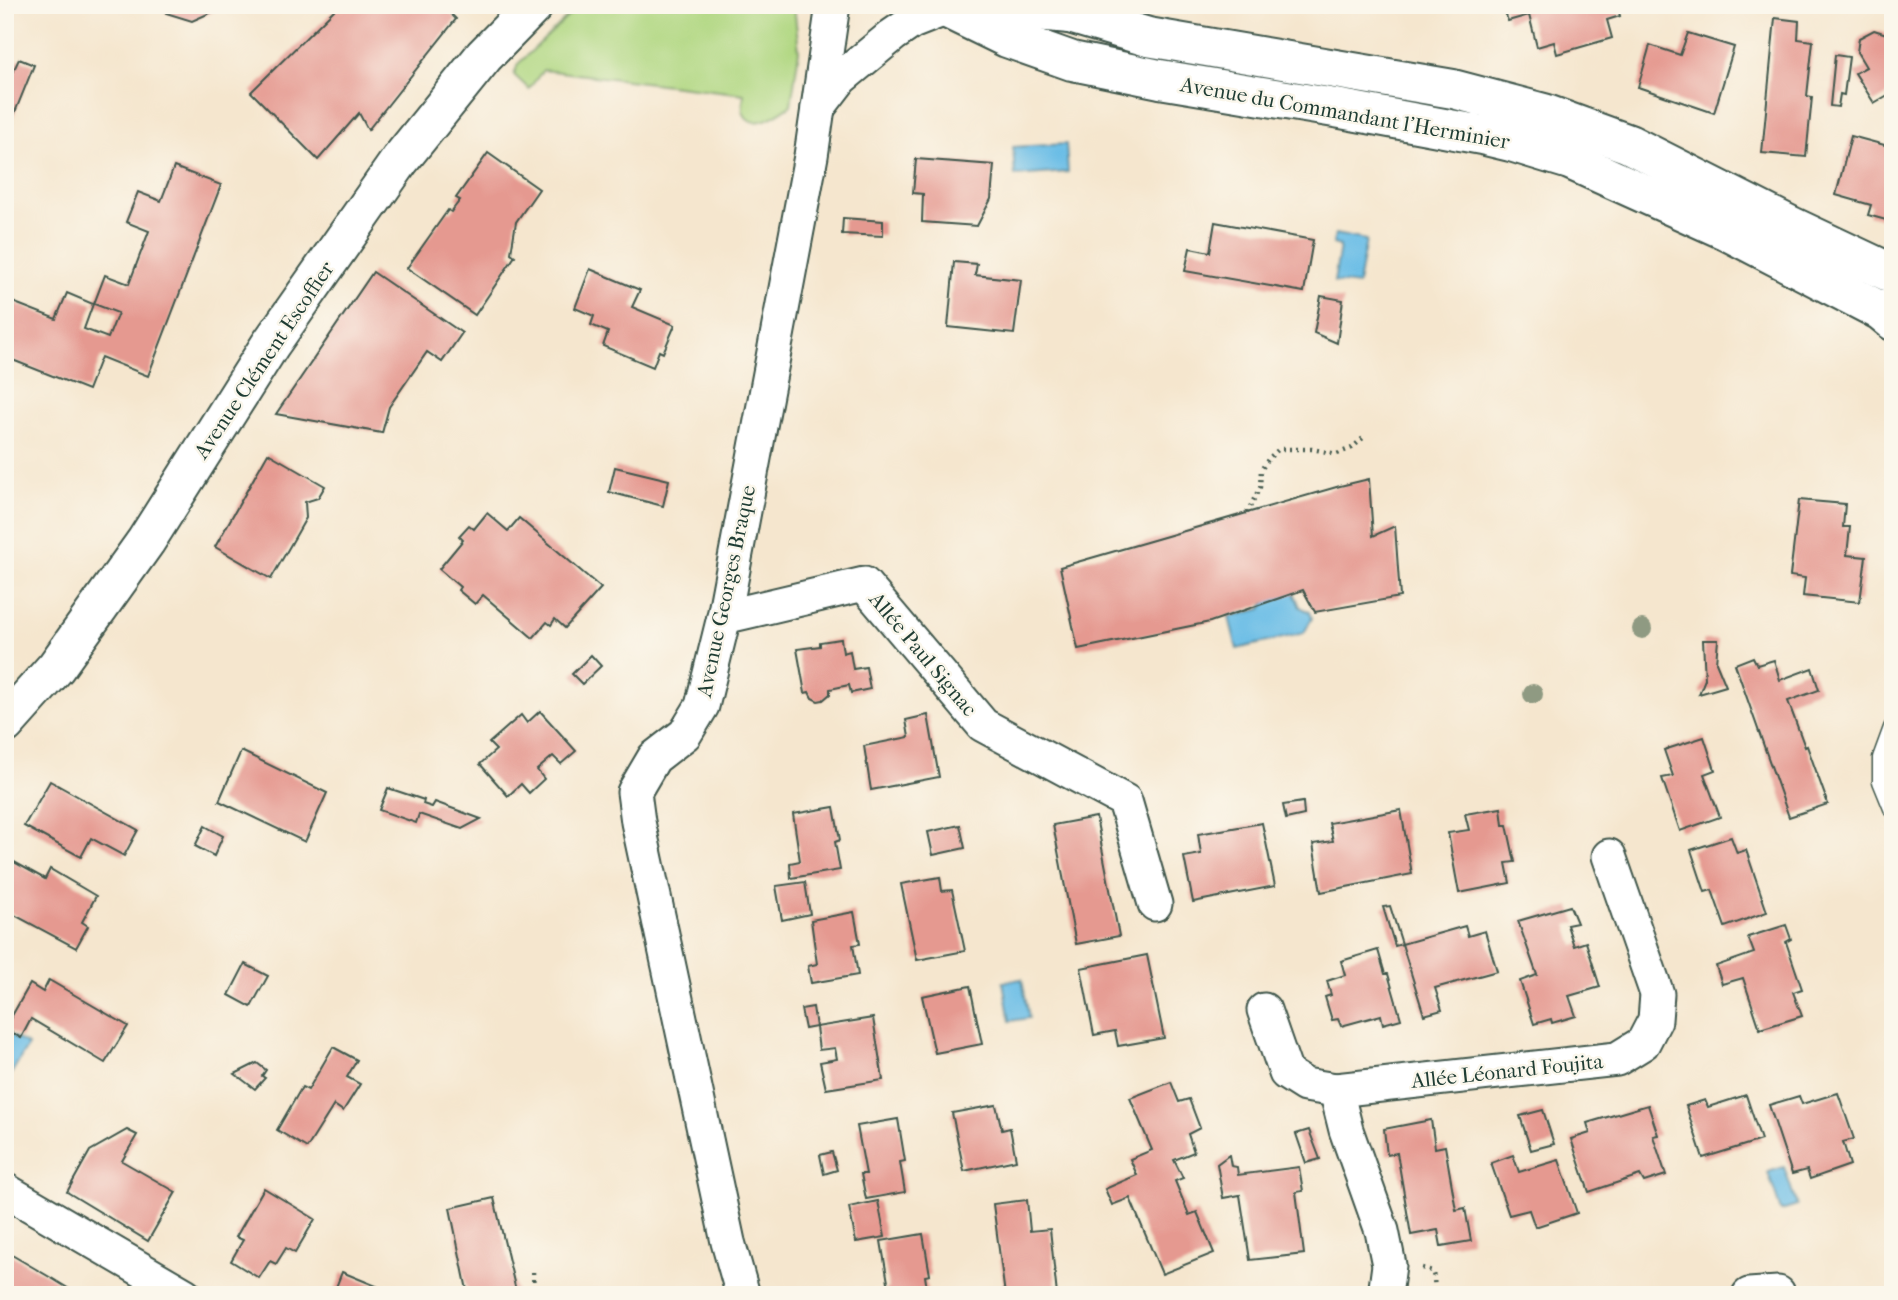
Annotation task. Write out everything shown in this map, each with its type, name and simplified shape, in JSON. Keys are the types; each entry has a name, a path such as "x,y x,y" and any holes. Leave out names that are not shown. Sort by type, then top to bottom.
{"street":[{"name":"Avenue Clément Escoffier","path":"5,724 56,667 146,541 277,334 400,160 484,56 534,5"},
{"path":"484,56 543,5"},
{"name":"Avenue Georges Braque","path":"743,1295 728,1242 638,822 634,792 654,758 685,734 702,706 724,617 809,169 833,5"},
{"name":"Avenue du Commandant l'Herminier","path":"1014,5 1025,10 1060,10 1148,37 1452,89 1544,113 1629,144 1893,274"},
{"path":"818,108 842,78 893,34 942,7"},
{"name":"Avenue du Commandant l'Herminier","path":"942,7 1007,38 1072,61 1482,135 1570,160 1725,230 1881,311 1893,321"},
{"name":"Allée Paul Signac","path":"724,617 864,584 983,725 1125,801 1155,904"},
{"name":"Allée Léonard Foujita","path":"1264,1010 1286,1073 1305,1085 1336,1090 1617,1059 1643,1043 1655,1020 1657,994 1609,856"},
{"path":"1336,1090 1346,1130 1382,1231 1389,1265 1385,1295"},
{"path":"5,1190 184,1295"}],"lane":[{"path":"1893,729 1882,758 1882,781 1893,808"}],"path":[{"path":"1247,513 1260,487 1261,470 1279,449 1312,449 1337,454 1352,448 1363,438"},
{"path":"533,1272 534,1295"}],"green space":[{"path":"580,5 794,5 799,51 791,105 766,120 752,121 743,111 744,94 543,70 529,89 514,75 518,64"}],"water":[{"path":"1066,144 1068,172 1015,176 1013,147"},
{"path":"1335,234 1366,240 1358,285 1334,282 1340,246 1333,244"},
{"path":"1293,590 1300,607 1310,612 1312,618 1304,633 1237,649 1229,617 1261,609 1268,600"},
{"path":"1022,979 1029,1018 1010,1021 1003,982"},
{"path":"5,1032 28,1045 5,1084"},
{"path":"1784,1167 1797,1206 1781,1211 1768,1172"}],"building":[{"path":"161,5 228,5 192,21 166,13"},
{"path":"339,5 442,5 456,19 368,130 359,113 318,160 251,92"},
{"path":"1542,5 1544,10 1558,5 1617,5 1620,16 1607,20 1612,38 1557,54 1554,42 1537,47 1529,15 1508,21 1503,6"},
{"path":"1775,18 1799,21 1798,39 1813,41 1807,96 1812,97 1806,157 1762,153"},
{"path":"1874,30 1893,36 1893,92 1874,103 1855,73 1866,67 1857,52 1859,38"},
{"path":"1688,33 1734,47 1714,113 1638,87 1650,45 1680,55"},
{"path":"1835,55 1849,57 1844,95 1840,94 1838,107 1830,106"},
{"path":"19,59 34,65 5,137 5,71 12,74"},
{"path":"1851,136 1892,147 1893,222 1868,215 1871,205 1836,195"},
{"path":"488,153 539,189 516,222 511,253 515,256 475,315 407,268 448,210 451,212 460,200 456,198"},
{"path":"916,159 994,165 991,199 977,226 922,222 923,194 913,193"},
{"path":"174,167 221,185 148,376 101,357 88,390 5,357 5,299 56,319 67,293 93,304 84,329 108,338 118,313 94,304 105,275 129,284 149,231 126,222 138,192 161,201"},
{"path":"843,218 883,221 883,236 842,234"},
{"path":"1215,222 1313,240 1304,292 1185,271 1190,248 1210,252"},
{"path":"954,262 977,264 975,275 1021,280 1014,334 948,327"},
{"path":"590,269 640,290 632,307 675,325 663,353 659,351 653,367 603,346 608,332 591,325 594,316 575,308"},
{"path":"373,272 462,333 442,362 427,352 389,407 382,433 276,414"},
{"path":"1321,296 1343,300 1337,343 1314,333"},
{"path":"268,453 325,486 318,498 305,502 306,518 271,579 215,547"},
{"path":"615,467 669,480 663,506 609,492"},
{"path":"1369,479 1373,536 1395,526 1400,597 1315,612 1303,590 1210,622 1078,649 1060,567"},
{"path":"1799,500 1845,504 1843,527 1850,527 1847,555 1866,557 1860,602 1803,596 1805,578 1790,576"},
{"path":"487,513 508,531 519,518 601,588 565,628 555,619 551,625 547,622 533,638 483,595 475,604 439,569 463,540 459,536 469,525 474,529"},
{"path":"841,639 843,653 850,651 853,669 866,667 870,689 851,693 849,685 830,689 830,694 818,701 812,698 809,692 805,693 797,649 820,646 820,642"},
{"path":"1703,640 1718,640 1716,662 1726,686 1699,694 1705,679"},
{"path":"591,655 601,666 582,684 572,674"},
{"path":"1753,657 1757,665 1774,660 1780,680 1812,668 1819,690 1788,701 1828,804 1789,817 1735,664"},
{"path":"540,711 576,751 561,764 553,756 537,770 544,779 529,793 521,784 508,796 480,764 496,750 489,743 521,715 527,723"},
{"path":"928,715 939,777 871,790 864,746 909,737 906,720"},
{"path":"1704,737 1715,770 1704,774 1720,817 1680,831 1662,778 1673,776 1664,750"},
{"path":"241,751 327,793 305,842 219,801"},
{"path":"50,781 138,830 124,856 91,838 81,857 24,826"},
{"path":"388,788 424,800 423,804 432,807 435,802 481,819 462,829 419,814 416,823 379,810"},
{"path":"1303,802 1304,815 1286,819 1283,805"},
{"path":"834,807 840,840 835,842 840,870 791,878 790,863 800,861 793,814"},
{"path":"1501,808 1503,825 1507,825 1515,862 1506,863 1510,883 1459,893 1448,833 1469,830 1465,814"},
{"path":"1401,810 1412,874 1321,892 1313,844 1333,841 1329,823"},
{"path":"1096,817 1119,936 1076,944 1053,825"},
{"path":"1262,823 1275,886 1193,902 1184,857 1201,854 1198,834"},
{"path":"960,825 965,848 933,855 928,832"},
{"path":"205,826 223,836 214,856 195,846"},
{"path":"1731,837 1737,853 1746,850 1767,912 1725,927 1712,890 1705,892 1691,850"},
{"path":"5,857 45,879 50,869 96,896 82,922 88,926 76,948 5,910"},
{"path":"940,877 942,891 952,890 965,951 917,960 901,884"},
{"path":"805,882 810,914 782,920 776,886"},
{"path":"1390,906 1402,944 1395,946 1383,907"},
{"path":"1570,906 1577,923 1567,925 1574,946 1586,942 1600,987 1569,996 1576,1016 1552,1023 1551,1019 1534,1024 1520,981 1537,975 1518,921"},
{"path":"854,912 860,944 853,945 858,975 811,983 808,966 817,964 811,920"},
{"path":"1786,925 1791,939 1786,942 1802,989 1793,992 1802,1016 1760,1029 1743,978 1722,984 1716,966 1754,953 1748,937"},
{"path":"1465,926 1468,936 1485,931 1497,971 1435,988 1442,1010 1424,1015 1402,944"},
{"path":"1378,950 1401,1019 1383,1024 1381,1015 1341,1026 1338,1019 1332,1020 1325,997 1331,995 1327,981 1345,975 1341,961"},
{"path":"1147,955 1164,1038 1118,1046 1115,1031 1094,1035 1081,968"},
{"path":"245,964 268,976 251,1007 229,995"},
{"path":"49,980 128,1026 105,1063 31,1019 21,1038 5,1028 30,984 43,992"},
{"path":"970,986 982,1044 935,1053 922,996"},
{"path":"813,1007 816,1027 805,1029 801,1009"},
{"path":"873,1018 883,1080 826,1089 820,1062 837,1059 835,1048 819,1050 816,1027"},
{"path":"333,1047 357,1060 347,1077 360,1084 343,1111 334,1105 307,1148 277,1130 302,1087 308,1090"},
{"path":"257,1063 266,1070 262,1076 265,1078 255,1089 235,1074"},
{"path":"1171,1082 1179,1102 1189,1099 1200,1128 1188,1134 1194,1152 1174,1160 1183,1178 1175,1181 1189,1215 1197,1212 1214,1253 1162,1274 1130,1198 1112,1205 1105,1189 1137,1175 1130,1159 1152,1150 1130,1098"},
{"path":"1838,1093 1854,1139 1843,1142 1850,1165 1810,1179 1807,1170 1792,1174 1769,1105 1799,1096 1802,1104"},
{"path":"1746,1095 1761,1140 1703,1158 1686,1106 1705,1100 1708,1107"},
{"path":"996,1105 1002,1130 1010,1128 1016,1160 964,1171 952,1113"},
{"path":"1648,1105 1658,1135 1653,1136 1666,1175 1644,1182 1640,1175 1589,1192 1571,1139 1590,1133 1587,1123"},
{"path":"1543,1110 1554,1144 1531,1150 1520,1116"},
{"path":"898,1119 905,1161 900,1162 905,1192 866,1199 861,1174 866,1174 857,1126"},
{"path":"1431,1120 1435,1148 1445,1146 1456,1210 1465,1208 1471,1241 1441,1246 1438,1230 1411,1235 1397,1153 1387,1155 1384,1129"},
{"path":"127,1130 137,1135 122,1161 176,1192 148,1241 67,1192 90,1151"},
{"path":"1309,1130 1320,1159 1306,1163 1296,1134"},
{"path":"832,1152 837,1170 824,1174 820,1155"},
{"path":"1229,1155 1231,1166 1237,1167 1238,1175 1299,1167 1303,1191 1296,1192 1304,1254 1250,1260 1240,1195 1223,1198 1217,1164"},
{"path":"1513,1155 1519,1172 1559,1160 1577,1213 1535,1227 1529,1210 1509,1215 1491,1163"},
{"path":"264,1188 315,1219 295,1253 286,1248 276,1264 270,1261 259,1278 231,1261 243,1240 236,1237"},
{"path":"494,1198 517,1295 468,1295 450,1208"},
{"path":"1027,1200 1030,1231 1050,1229 1057,1295 1005,1295 993,1204"},
{"path":"878,1201 885,1237 856,1242 849,1207"},
{"path":"923,1234 930,1275 925,1276 928,1295 887,1295 886,1289 889,1288 881,1241"},
{"path":"5,1251 53,1279 79,1295 5,1295"},
{"path":"342,1272 398,1295 333,1295"}]}
